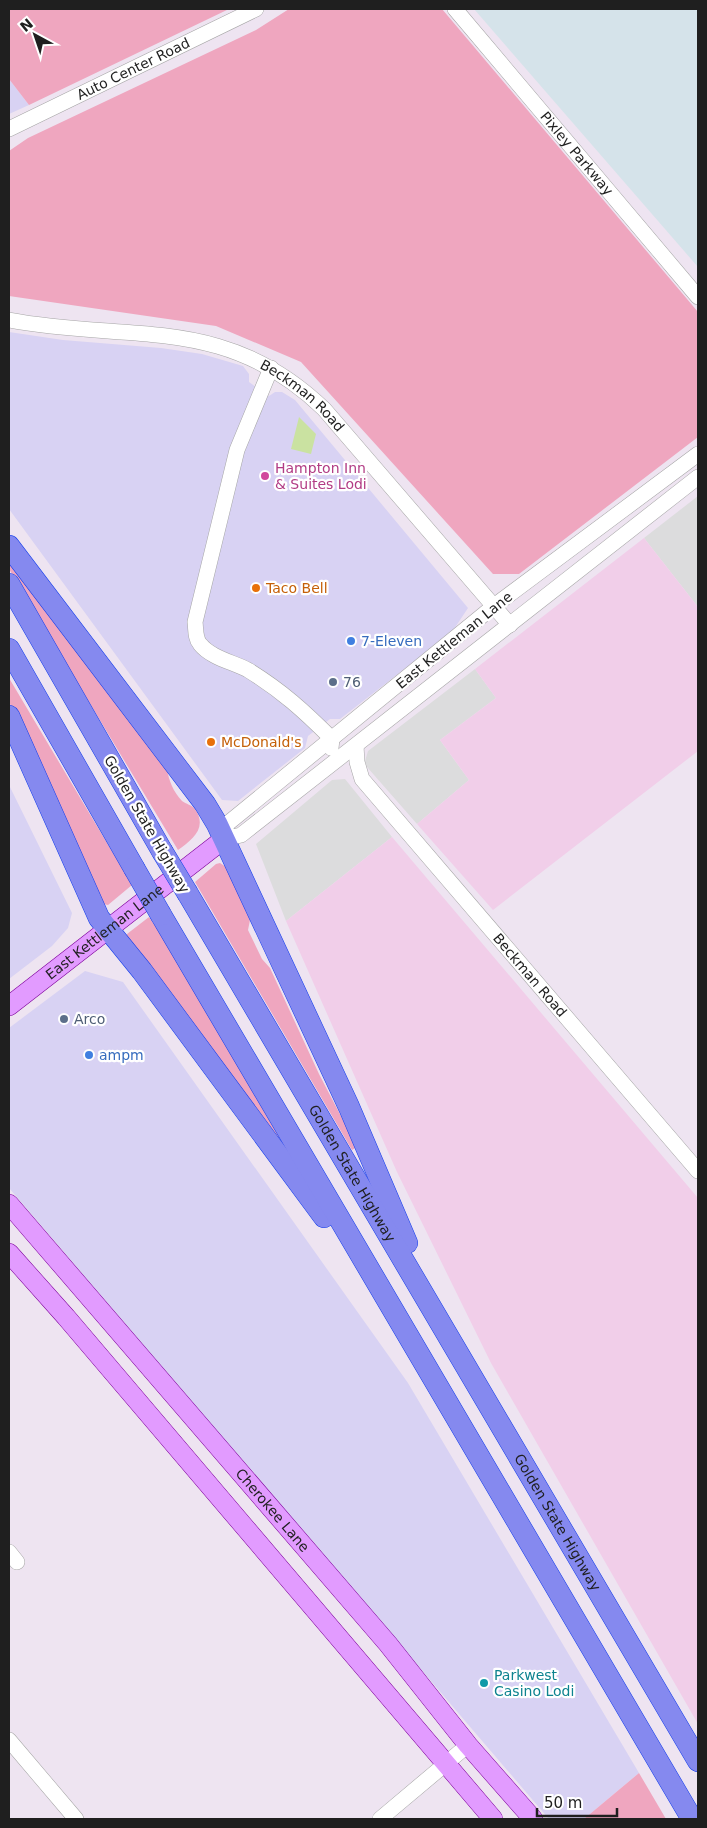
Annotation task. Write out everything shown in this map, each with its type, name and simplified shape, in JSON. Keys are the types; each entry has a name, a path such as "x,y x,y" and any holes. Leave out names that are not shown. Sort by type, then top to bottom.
{"highway":[{"path":"9,546 205,804 224,839 349,1107 442,1323"},
{"name":"Golden State Highway","path":"9,584 162,851 442,1323 698,1761"},
{"path":"9,649 162,916 692,1819"},
{"path":"9,716 93,906 107,929 142,971 325,1218 418,1351"}],"main road":[{"name":"East Kettleman Lane","path":"9,1006 224,839"},
{"name":"Cherokee Lane","path":"9,1204 388,1644 468,1745 533,1819"},
{"path":"9,1253 493,1819"},
{"path":"138,1402 163,1382"}],"street":[{"name":"Auto Center Road","path":"9,129 256,9"},
{"name":"Pixley Parkway","path":"455,9 698,297"},
{"name":"Beckman Road","path":"9,320 192,339 245,354 271,368 308,393 324,409 510,625"},
{"path":"265,816 269,803 331,753 332,739 290,698 247,670 208,651 200,643 196,633 195,622 237,450 271,368"},
{"name":"East Kettleman Lane","path":"698,454 494,606 228,824 224,839 241,836 698,478"},
{"path":"340,759 348,737 388,703 395,687"},
{"name":"Beckman Road","path":"356,746 357,762 362,779"},
{"name":"Beckman Road","path":"340,759 354,775 362,779 698,1171"},
{"path":"9,1740 76,1819"},
{"path":"380,1819 468,1745"}],"shaded area":[{"path":"9,9 229,9 29,105 9,79"},
{"path":"289,9 442,9 698,312 698,437 519,574 493,574 301,362 216,326 9,296 9,151 28,138 256,30"},
{"path":"474,9 698,9 698,267"},
{"path":"9,79 29,105 9,114"},
{"path":"9,332 63,340 161,348 202,354 243,366 249,374 249,382 269,396 275,392 282,392 295,400 468,608 452,632 340,719 330,719 308,736 305,748 238,801 222,800 9,509"},
{"path":"299,417 316,434 311,454 291,449"},
{"path":"698,496 698,607 644,538"},
{"path":"644,538 698,607 698,751 493,910 417,824 469,780 440,740 496,698 475,669"},
{"path":"9,559 167,769 172,786 179,797 195,809 200,822 197,833 178,850 9,569"},
{"path":"475,669 496,698 440,740 469,780 417,824 367,767 365,761 368,751"},
{"path":"9,678 132,885 108,905 103,904 9,702"},
{"path":"345,779 392,837 286,921 256,844 332,780"},
{"path":"9,785 72,913 68,928 52,946 9,979"},
{"path":"392,837 698,1198 698,1724 491,1363 397,1172 286,921"},
{"path":"220,863 226,867 250,920 248,930 262,959 270,968 319,1074 357,1147 352,1150 195,882 216,864"},
{"path":"149,917 282,1142 187,1018 169,990 159,986 125,939 127,934"},
{"path":"85,971 123,982 408,1383 639,1773 584,1819 549,1819 9,1188 9,1028"},
{"path":"639,1773 666,1819 584,1819"}],"place":[{"name":"Hampton Inn & Suites Lodi","path":"265,476"},
{"name":"Taco Bell","path":"256,588"},
{"name":"7-Eleven","path":"351,641"},
{"name":"76","path":"333,682"},
{"name":"McDonald's","path":"211,742"},
{"name":"Arco","path":"64,1019"},
{"name":"ampm","path":"89,1055"},
{"name":"Parkwest Casino Lodi","path":"484,1683"}]}
